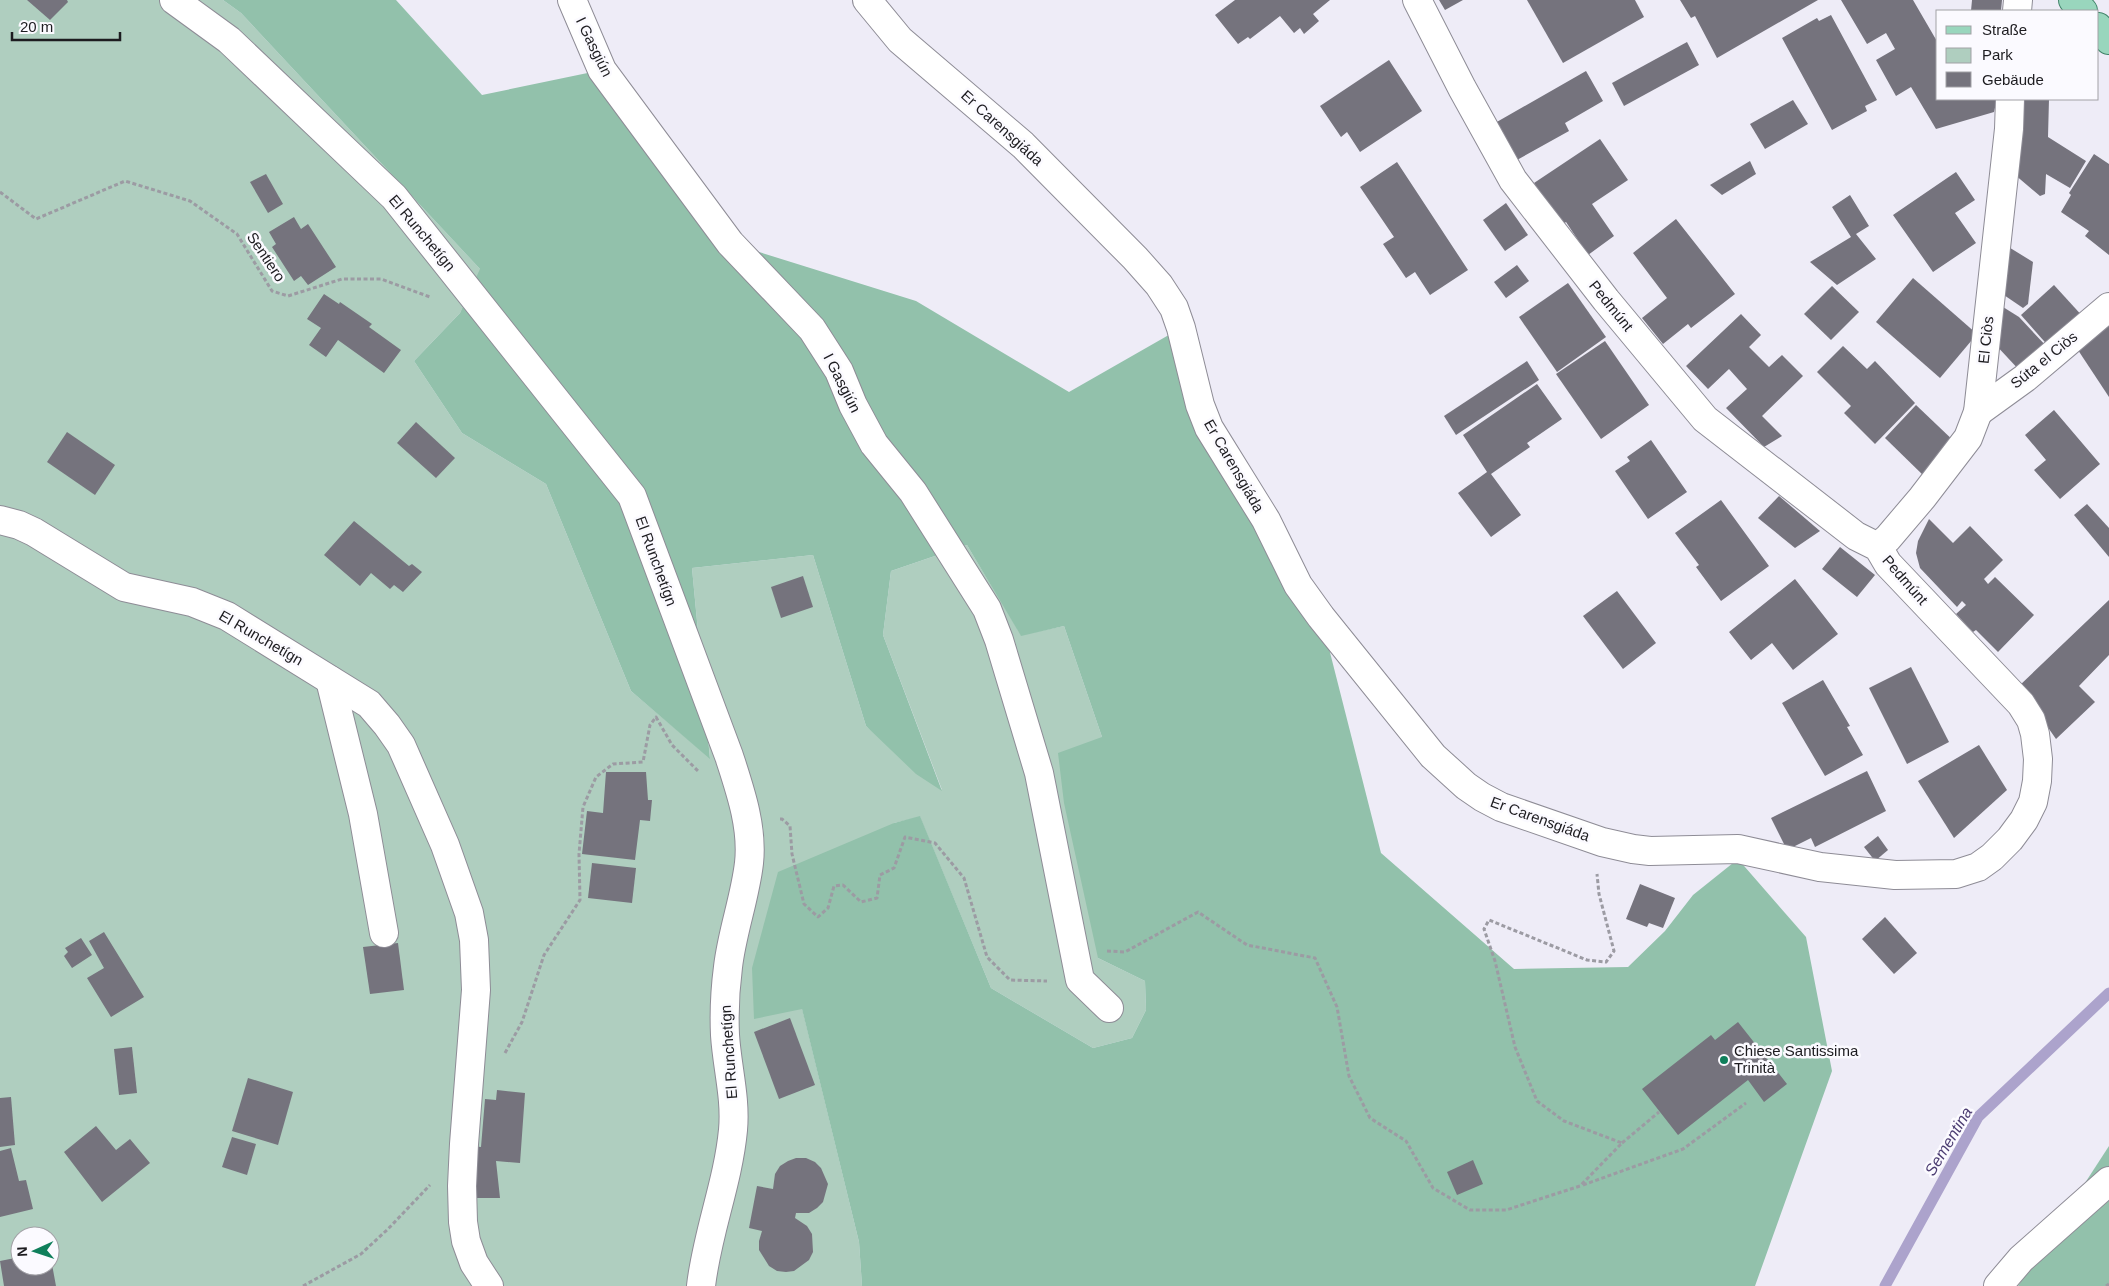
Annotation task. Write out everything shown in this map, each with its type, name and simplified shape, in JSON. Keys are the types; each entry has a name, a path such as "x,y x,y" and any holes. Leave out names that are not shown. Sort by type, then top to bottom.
{"main road":[{"path":"2073,0 2082,10"},
{"path":"2099,29 2109,40"}],"street":[{"name":"El Runchetígn","path":"174,0 229,40 394,197 632,496 741,791 748,831 749,861 728,966 725,1003 725,1036 733,1107 733,1128 730,1156 711,1234 701,1286"},
{"name":"I Gasgiún","path":"572,0 602,70 730,243 812,329 839,371 853,406 874,444 913,492 987,609 999,640 1039,773 1080,980 1109,1008"},
{"name":"Er Carensgiáda","path":"867,0 900,40 1023,145 1135,258 1159,285 1174,308 1179,322 1200,405 1209,428 1266,520 1298,584 1322,617 1434,756 1466,786 1501,807 1602,842"},
{"name":"Pedmúnt","path":"1417,0 1462,88 1513,180 1606,300 1699,412 1705,419 1856,536 1878,547 1888,564 2021,704 2031,720 2037,750 2037,781 2033,802 2024,820 2010,839 1992,857 1978,867 1956,874 1929,876 1895,875 1820,867 1738,849 1650,851 1602,842"},
{"name":"El Ciòs","path":"1878,547 1922,498 1968,438 1978,412 2010,100"},
{"name":"Súta el Ciòs","path":"1978,412 2024,378 2109,307"},
{"name":"El Runchetígn","path":"0,520 19,525 34,532 124,588 192,602 227,616 369,704 387,724 401,745 445,844 469,913 474,940 476,990 462,1186 466,1242 474,1263 489,1286"},
{"path":"330,680 363,814 384,933"},
{"path":"1998,1286 2021,1259 2109,1181"}],"path":[{"name":"Sentiero","path":"0,192 36,219 125,181 190,201 237,234 272,291 288,296 342,279 380,279 424,295 450,301 478,301"},
{"path":"502,1059 522,1022 544,955 580,900 579,854 583,806 596,777 613,764 643,762 650,725 656,717 672,745 698,772 703,780"},
{"path":"774,822 782,818 790,826 792,854 804,904 818,917 828,908 834,886 843,885 861,902 877,898 880,875 894,868 905,837 935,843 964,878 987,957 1010,980 1030,981"},
{"path":"1602,842 1596,861 1599,894 1614,951 1606,962 1587,960 1489,920 1484,929 1495,961 1515,1047 1536,1101 1564,1121 1622,1143"},
{"path":"1104,950 1125,952 1198,912 1246,945 1315,958 1337,1007 1349,1076 1370,1118 1406,1141 1433,1188 1470,1210 1506,1210 1683,1149 1746,1103"},
{"path":"1580,1186 1622,1143 1659,1112"},
{"path":"303,1286 361,1254 388,1229 432,1182"}],"green space":[{"path":"0,0 223,0 241,13 481,270 460,313 414,361 462,433 546,484 631,691 710,758 692,568 813,555 866,726 942,790 883,635 891,571 967,545 1021,635 1064,626 1102,737 1098,958 1145,981 1146,1010 1132,1038 1093,1048 991,988 920,817 894,823 802,1008 859,1242 862,1286 0,1286"},
{"path":"223,0 396,0 482,95 602,70 730,243 916,301 1069,392 1181,328 1188,362 1321,617 1381,853 1514,969 1628,967 1665,931 1693,895 1738,859 1806,937 1832,1071 1755,1286 862,1286 859,1242 802,1009 754,1019 752,968 778,872 894,823 920,816 991,988 1093,1048 1132,1038 1146,1010 1145,981 1098,958 1064,803 1058,753 1102,737 1064,626 1021,636 967,545 891,571 883,635 942,791 916,774 866,726 813,555 692,568 710,759 631,691 546,484 462,433 414,361 460,313 480,269 241,13"},
{"path":"2109,1146 2109,1286 2018,1286"}],"building":[{"path":"27,0 67,0 68,2 50,20"},
{"path":"1235,0 1330,0 1313,14 1319,21 1304,34 1300,28 1294,33 1280,16 1250,39 1248,37 1238,44 1215,15"},
{"path":"1439,0 1463,0 1445,10"},
{"path":"1527,0 1635,0 1644,17 1563,63"},
{"path":"1680,0 1818,0 1717,58 1695,16 1691,18"},
{"path":"1841,0 1913,0 1936,40 1936,100 1997,100 1994,112 1936,129 1911,87 1896,96 1876,60 1895,49 1886,33 1867,44"},
{"path":"1972,0 2002,0 2001,10 1971,10"},
{"path":"1831,15 1877,100 1865,106 1867,111 1832,130 1782,38 1817,18 1819,21"},
{"path":"1687,42 1699,65 1624,106 1612,83"},
{"path":"1389,60 1422,111 1360,152 1347,132 1341,137 1320,106"},
{"path":"1586,71 1603,101 1565,123 1569,131 1517,160 1495,123"},
{"path":"1793,100 1808,124 1765,149 1750,124"},
{"path":"2017,100 2049,100 2048,137 2086,161 2070,188 2046,174 2045,194 2040,196 2014,174"},
{"path":"1600,139 1628,180 1592,204 1614,236 1588,255 1566,222 1562,225 1534,183"},
{"path":"2094,154 2109,164 2109,255 2085,236 2089,231 2061,212 2071,195 2069,193"},
{"path":"1750,161 1756,174 1722,195 1710,185"},
{"path":"1397,162 1468,270 1430,295 1415,272 1406,278 1383,244 1394,237 1360,187"},
{"path":"1956,172 1975,200 1955,213 1976,243 1933,272 1893,215"},
{"path":"266,174 283,204 268,213 250,182"},
{"path":"1850,195 1869,226 1856,234 1876,259 1837,285 1810,262 1851,237 1832,207"},
{"path":"1506,203 1528,235 1505,251 1483,220"},
{"path":"294,217 301,229 308,224 336,267 308,285 301,276 294,281 272,247 276,244 269,232"},
{"path":"1676,219 1735,294 1691,328 1688,324 1663,344 1642,318 1667,298 1633,253"},
{"path":"2007,246 2033,262 2028,304 2023,308 2001,293"},
{"path":"1517,265 1529,281 1506,298 1494,282"},
{"path":"1913,278 1977,334 1940,378 1876,322"},
{"path":"1568,283 1606,337 1557,372 1519,317"},
{"path":"2054,285 2085,319 2051,349 2021,315"},
{"path":"1832,286 1859,312 1831,340 1804,314"},
{"path":"324,294 339,304 340,302 372,324 369,327 401,350 384,373 338,340 326,357 309,345 321,328 307,319"},
{"path":"2003,307 2019,317 2048,348 2022,373 1993,342"},
{"path":"1741,314 1761,335 1749,347 1769,367 1782,355 1803,376 1762,416 1782,436 1764,447 1726,408 1747,389 1729,369 1708,389 1686,366"},
{"path":"2109,320 2109,397 2074,344"},
{"path":"1605,341 1649,405 1601,439 1556,374"},
{"path":"1843,346 1867,369 1875,361 1915,403 1875,444 1844,413 1851,406 1817,372"},
{"path":"1527,361 1539,380 1456,435 1444,416"},
{"path":"1537,384 1562,419 1527,443 1530,447 1491,474 1521,515 1491,537 1458,493 1487,472 1463,435"},
{"path":"1916,405 1958,445 1926,478 1885,438"},
{"path":"2054,410 2100,464 2060,499 2034,470 2046,460 2025,435"},
{"path":"416,422 455,458 436,478 397,443"},
{"path":"67,432 115,465 95,495 47,462"},
{"path":"1651,440 1687,492 1648,519 1615,471 1630,461 1627,457"},
{"path":"1779,496 1820,531 1795,548 1758,518"},
{"path":"1721,500 1769,566 1721,601 1696,567 1699,565 1675,533"},
{"path":"2087,504 2109,528 2109,557 2074,515"},
{"path":"1929,519 1953,543 1970,526 2003,560 1984,579 1988,584 1995,577 2034,615 1998,652 1976,630 1973,632 1956,614 1966,605 1962,601 1957,607 1920,568 1916,553 1918,541"},
{"path":"354,521 409,566 412,564 422,572 403,592 394,585 390,589 371,573 360,586 324,555"},
{"path":"1840,547 1875,575 1857,597 1822,569"},
{"path":"803,576 813,607 781,618 771,587"},
{"path":"1795,579 1838,634 1793,670 1772,643 1751,660 1729,632"},
{"path":"1617,591 1656,643 1623,669 1583,616"},
{"path":"2109,600 2109,655 2079,686 2095,702 2056,739 2019,686"},
{"path":"1911,667 1949,742 1907,764 1869,688"},
{"path":"1823,680 1850,726 1847,727 1863,755 1825,776 1782,703"},
{"path":"1979,745 2007,790 1954,838 1918,781"},
{"path":"1867,771 1886,811 1815,847 1811,838 1787,850 1771,818"},
{"path":"606,772 646,772 648,800 652,800 650,821 640,820 635,860 582,854 587,811 603,813"},
{"path":"1878,836 1888,850 1875,861 1864,847"},
{"path":"592,863 636,868 632,903 588,898"},
{"path":"1640,884 1675,898 1663,928 1649,923 1647,927 1626,919"},
{"path":"1885,917 1917,953 1894,974 1862,939"},
{"path":"104,932 144,997 111,1017 87,978 104,968 89,941"},
{"path":"81,938 92,955 72,968 64,956 68,952 65,948"},
{"path":"398,943 404,990 370,994 363,947"},
{"path":"790,1018 815,1085 779,1099 754,1032"},
{"name":"Chiese Santissima Trinità","path":"1738,1022 1787,1084 1764,1102 1748,1080 1678,1135 1642,1089 1711,1035 1715,1040"},
{"path":"132,1047 137,1093 119,1095 114,1049"},
{"path":"248,1078 293,1092 278,1145 232,1131"},
{"path":"497,1090 525,1093 520,1163 496,1161 500,1198 477,1198 472,1146 481,1147 485,1099 496,1100"},
{"path":"11,1097 15,1145 0,1147 0,1098"},
{"path":"96,1126 116,1150 130,1139 150,1163 102,1202 64,1152"},
{"path":"232,1137 256,1144 247,1175 222,1167"},
{"path":"11,1148 19,1181 26,1180 33,1209 0,1217 0,1151"},
{"path":"796,1158 806,1158 815,1162 821,1168 828,1184 823,1202 817,1208 809,1213 796,1213 795,1218 807,1226 812,1234 813,1252 809,1260 794,1271 777,1271 769,1266 759,1250 762,1231 749,1228 757,1186 773,1189 775,1174 780,1166"},
{"path":"1473,1160 1483,1184 1457,1195 1447,1172"},
{"path":"10,1259 10,1276 54,1276 56,1286 4,1286 0,1261"}],"waterway":[{"name":"Sementina","path":"1885,1286 1978,1117 2109,993"}],"place":[{"name":"Chiese Santissima Trinità","path":"1724,1060"}]}
